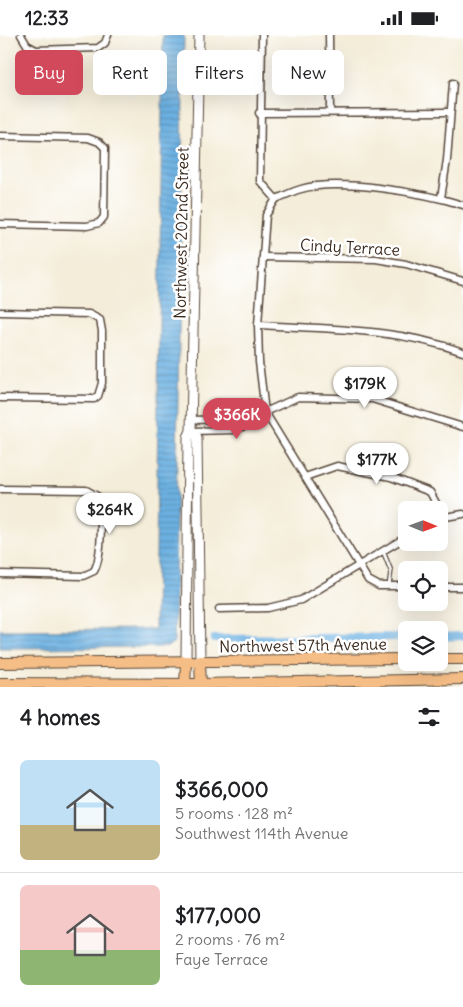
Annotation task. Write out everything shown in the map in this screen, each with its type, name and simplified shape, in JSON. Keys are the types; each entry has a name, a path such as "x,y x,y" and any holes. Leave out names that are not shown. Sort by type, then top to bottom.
{"main road":[{"name":"Northwest 57th Avenue","path":"0,663 398,659"},
{"path":"448,659 463,659"},
{"name":"Northwest 202nd Street","path":"185,686 186,661"},
{"name":"Northwest 202nd Street","path":"200,661 201,686"},
{"path":"0,683 201,686 463,679"}],"street":[{"path":"21,35 27,45 36,50 98,48 105,43 108,35"},
{"name":"Northwest 202nd Street","path":"186,661 186,496 188,437 191,431 199,35"},
{"path":"262,35 259,113 260,181 276,199"},
{"path":"328,35 330,111"},
{"path":"442,198 448,160 453,83"},
{"path":"259,113 330,111 450,112"},
{"path":"0,136 88,138 99,142 105,148 104,217 99,223 86,226 0,225"},
{"path":"398,587 379,585 368,580 357,565 265,412 259,362 258,325 266,215 276,199 302,189 343,186 402,191 442,198 463,205"},
{"name":"Cindy Terrace","path":"263,257 376,259 406,264 463,281"},
{"path":"0,313 89,314 100,319 102,331 102,383 98,395 88,400 0,398"},
{"path":"258,325 390,333 440,344 463,352"},
{"path":"191,420 226,419 244,416 257,411 265,412 298,397 372,399 463,427"},
{"path":"191,431 226,430 247,426 261,421 265,412"},
{"path":"244,416 247,426"},
{"path":"226,419 226,430"},
{"name":"Northwest 202nd Street","path":"191,431 197,437 200,661"},
{"path":"305,477 337,465 391,477 430,492 434,501"},
{"path":"0,489 86,490 97,497 100,509 99,556 94,571 83,576 0,574"},
{"path":"448,516 463,514"},
{"path":"219,609 268,608 301,600 398,542"},
{"path":"448,587 463,587"}],"lane":[{"path":"383,551 390,564 388,586"}],"water":[{"path":"163,35 184,35 184,50 177,50 177,95 183,95 174,642 167,647 0,648 0,630 155,629 162,95 167,95 167,50 163,50"}],"waterway":[{"path":"448,637 463,636"},
{"path":"214,639 398,637"}]}
